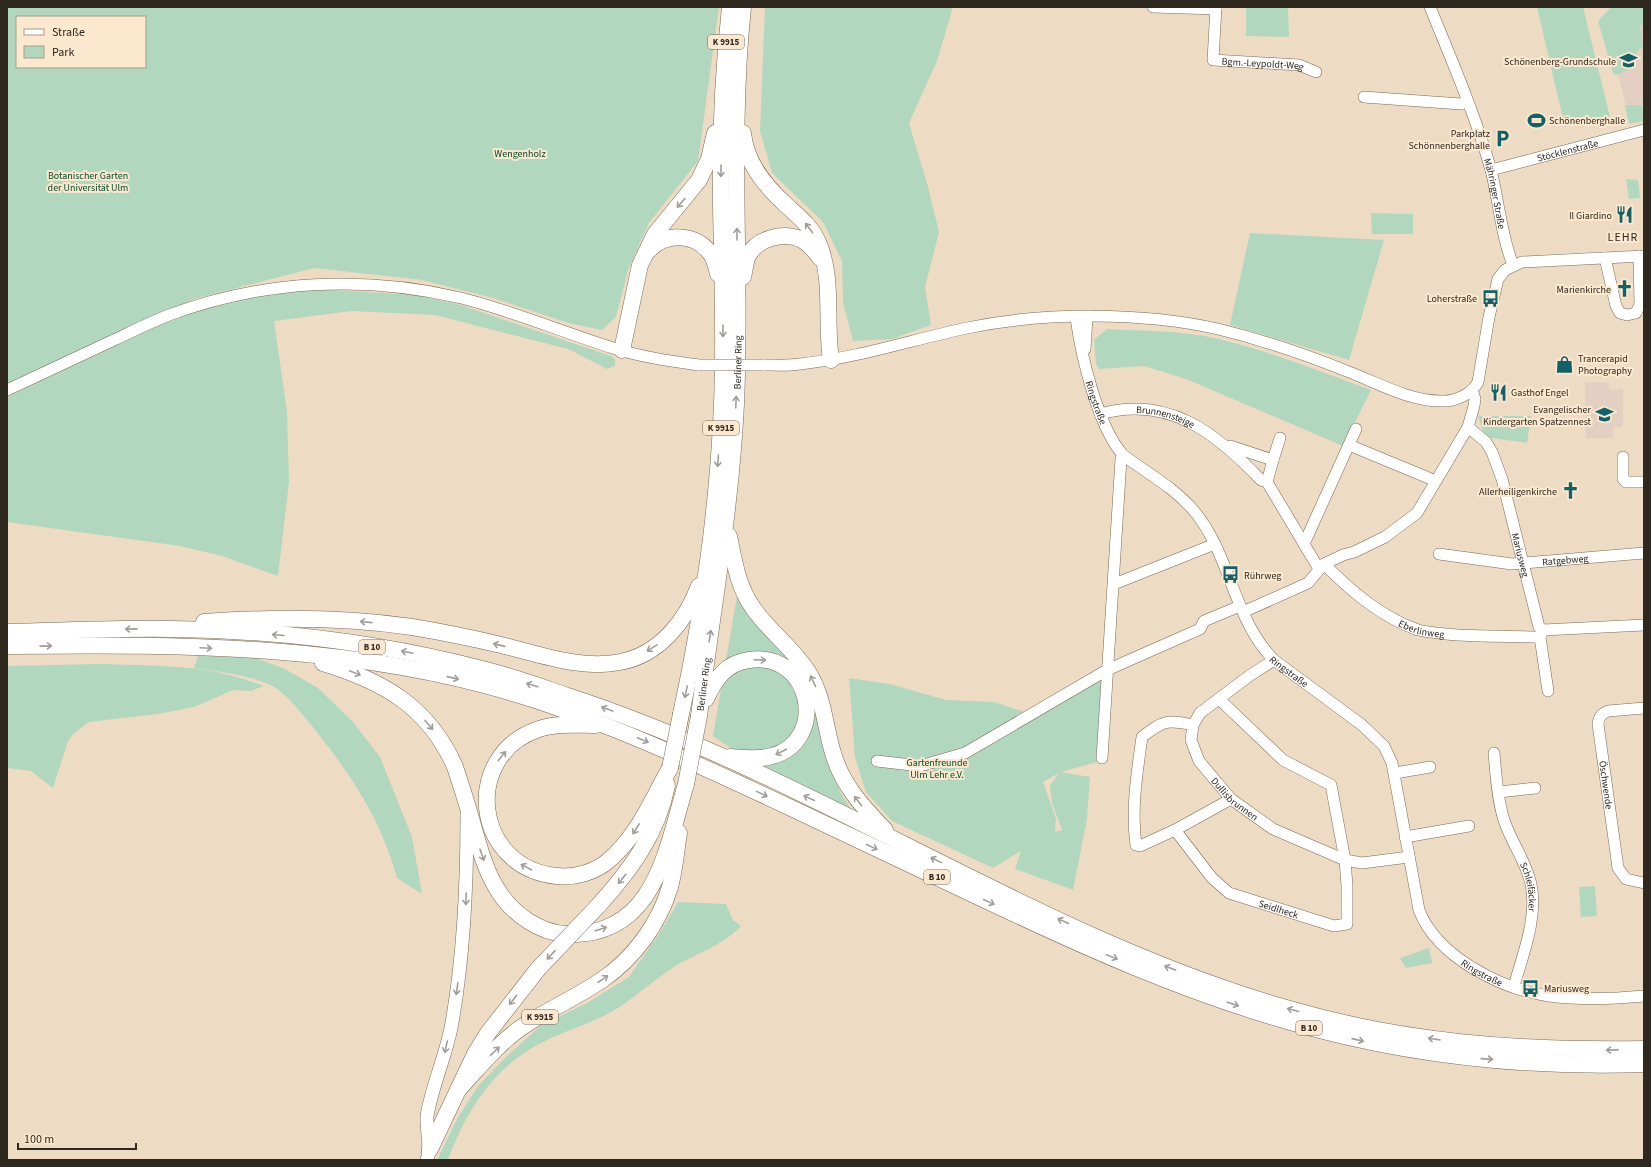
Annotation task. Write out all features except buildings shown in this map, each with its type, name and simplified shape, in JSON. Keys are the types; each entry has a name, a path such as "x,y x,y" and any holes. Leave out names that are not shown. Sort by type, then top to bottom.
{"highway":[{"name":"Berliner Ring","path":"660,795 670,768 691,669 708,564 717,483 730,290 736,134 730,75 730,7"},
{"name":"Berliner Ring","path":"730,75 743,7"},
{"path":"622,350 640,265 655,234 695,187 704,171 714,140 730,75"},
{"path":"730,75 743,139 748,155 764,182 810,229 818,242 824,263 827,282 831,360"},
{"path":"645,254 657,243 670,238 680,237 698,242 710,252 730,290 744,275 749,255 758,245 769,238 784,236 800,239 808,244 824,263"},
{"name":"Berliner Ring","path":"699,716 726,525 736,404 730,290"},
{"path":"726,525 735,567 743,590 752,608 805,668 817,690 824,709 833,753 840,774 850,791 863,807 895,840"},
{"path":"170,629 200,622 244,619 276,618 360,621 413,627 460,636 558,660 596,664 621,662 640,656 670,635 686,612 698,589 708,564"},
{"name":"B 10","path":"7,632 170,629 303,637 403,651 486,670 610,710 670,733 1046,913 1144,956 1283,1008 1380,1031 1464,1043 1537,1049 1644,1049"},
{"name":"B 10","path":"7,646 167,645 343,658 400,666 530,698 607,725 712,770 1076,942 1207,996 1316,1030 1377,1044 1463,1057 1581,1066 1644,1064"},
{"path":"290,654 352,671 379,684 401,698 431,727 448,751 467,804 489,874 499,892 511,907 541,928 560,934 575,934 600,930 615,924 632,914 642,902 655,878 686,784"},
{"path":"699,716 713,683 723,671 737,663 754,659 773,661 790,670 798,679 804,692 807,715 804,725 792,746 782,752 762,758 718,756"},
{"name":"K 9915","path":"458,1090 506,1040 528,1023 602,980 631,956 658,917 670,886 674,870 686,784 699,716"},
{"path":"607,725 554,726 538,729 524,736 500,757 488,784 486,801 488,815 498,842 506,853 532,870 548,875 579,875 594,870 608,862 621,849 660,795"},
{"name":"K 9915","path":"429,1155 475,1054 488,1033 538,969 622,880 638,857 658,816 660,795"}],"main road":[{"path":"429,1155 426,1128 427,1116 446,1049 454,1008 465,922 467,804"}],"street":[{"name":"Bgm.-Leypoldt-Weg","path":"1154,7 1216,8 1213,60 1299,65 1316,72"},
{"name":"Mähringer Straße","path":"1434,8 1490,170 1504,242 1513,265"},
{"path":"1364,97 1461,104 1467,101"},
{"name":"Stöcklenstraße","path":"1490,170 1644,130"},
{"path":"7,390 168,315 214,300 278,287 318,283 360,284 415,289 461,298 622,350 658,359 699,365 798,365 831,360 990,324 1035,319 1130,318 1218,329 1280,346 1391,389 1431,401 1451,400 1472,390 1480,376 1488,324 1498,279 1505,270 1513,265 1528,261 1641,256 1640,304 1636,313 1627,315 1620,313 1616,306 1605,258"},
{"name":"Ringstraße","path":"1081,318 1085,359 1100,414 1110,437 1123,454 1183,500 1195,512 1215,544 1255,637 1274,660 1317,691 1378,739 1384,746 1390,757 1394,773 1419,910 1426,926 1438,941 1463,963 1514,986 1545,995 1610,999 1644,996"},
{"path":"877,760 920,766 965,753 1107,670 1200,629 1204,621 1242,609 1308,583 1321,566 1385,537 1402,526 1417,513 1468,428 1475,399 1472,390"},
{"name":"Brunnensteige","path":"1100,414 1129,408 1157,410 1198,426 1225,445 1261,480 1267,482 1304,544"},
{"name":"Mariusweg","path":"1468,428 1486,442 1492,452 1504,486 1539,627 1542,633 1548,691"},
{"path":"1321,566 1304,544 1356,429"},
{"path":"1267,482 1280,438"},
{"name":"Brunnensteige","path":"1225,445 1273,460"},
{"path":"1349,445 1436,481"},
{"path":"1102,758 1121,459 1123,454"},
{"path":"1623,457 1623,479 1626,482 1644,482"},
{"path":"1114,584 1215,544"},
{"name":"Ratgebweg","path":"1439,554 1512,564 1644,552"},
{"name":"Eberlinweg","path":"1321,566 1348,589 1377,610 1401,623 1420,630 1469,636 1542,633 1644,625"},
{"path":"1231,799 1175,830 1140,846 1136,845 1133,826 1134,799 1142,737 1161,722 1176,721 1193,725 1200,713 1249,676 1274,660"},
{"path":"1219,699 1283,760 1331,785 1345,860"},
{"name":"Öschwende","path":"1644,708 1608,711 1602,713 1598,724 1618,868 1626,879 1644,884"},
{"name":"Dullisbrunnen","path":"1193,725 1191,740 1199,761 1231,799 1273,829 1345,860 1362,863 1409,857"},
{"name":"Schleifäcker","path":"1494,753 1503,818 1514,846 1525,866 1532,894 1529,933 1514,986"},
{"path":"1394,773 1430,767"},
{"path":"1499,792 1535,788"},
{"path":"1405,837 1469,826"},
{"name":"Seidlheck","path":"1175,830 1212,878 1229,893 1334,926 1347,924 1345,860"}],"shaded area":[{"name":"Schönenberg-Grundschule","path":"1644,17 1644,101 1640,105 1629,105 1625,103 1605,20"},
{"name":"Evangelischer Kindergarten Spatzennest","path":"1585,382 1609,382 1609,389 1623,389 1623,425 1621,427 1613,427 1613,438 1586,438"}],"green space":[{"name":"Wengenholz","path":"7,7 719,7 698,161 649,223 628,270 616,317 602,330 568,323 493,298 422,280 314,268 194,299 7,384"},
{"path":"765,7 953,7 937,61 909,123 928,187 939,232 925,287 931,325 892,339 853,341 843,303 842,261 823,222 772,173 760,131"},
{"path":"1246,7 1288,7 1289,37 1246,36"},
{"path":"1537,7 1583,7 1610,117 1565,127"},
{"path":"1611,7 1644,7 1644,25 1640,25 1643,48 1639,49 1636,54 1630,56 1630,69 1616,75 1613,73 1598,21"},
{"path":"1625,105 1642,105 1644,121 1629,124"},
{"path":"1626,179 1638,180 1640,198 1629,199"},
{"path":"1371,213 1413,214 1413,234 1372,234"},
{"path":"1250,233 1384,240 1349,360 1230,325"},
{"path":"316,289 416,295 461,305 611,356 615,359 615,366 607,369 568,349 435,315 351,311 274,321 287,412 289,482 278,576 222,556 180,546 7,522 7,397 148,329 207,308 278,291"},
{"path":"1107,329 1177,332 1218,339 1276,356 1371,390 1343,446 1186,379 1144,366 1099,369 1096,364 1094,340"},
{"path":"1478,416 1531,416 1527,443 1485,437"},
{"path":"737,596 748,613 801,670 818,712 840,792 852,810 760,768 713,736"},
{"path":"198,656 254,657 285,669 318,688 353,722 380,757 412,837 422,894 397,878 382,836 363,798 339,761 299,710 279,691 266,683 235,674 194,668"},
{"path":"98,664 192,668 235,676 264,686 251,691 233,690 194,707 158,714 89,722 74,733 68,741 53,788 31,771 7,768 7,666"},
{"name":"Gartenfreunde Ulm Lehr e.V.","path":"1104,676 1097,762 1061,772 1090,777 1087,819 1073,890 1015,869 1021,851 993,868 892,821 866,792 855,757 849,678 890,684 946,700 994,702 1037,716","holes":["1059,773 1050,785 1052,803 1062,830 1055,832 1056,819 1043,782"]},
{"path":"1595,886 1597,916 1581,917 1579,887"},
{"path":"678,902 726,904 733,920 741,926 727,938 711,948 669,970 633,998 610,1013 545,1041 527,1051 511,1063 497,1076 474,1106 464,1123 448,1160 437,1160 457,1119 478,1086 505,1058 540,1026 587,1003 629,977 663,928"},
{"path":"1429,948 1432,963 1406,968 1400,958"}],"place":[{"name":"Schönenberg-Grundschule","path":"1629,61"},
{"name":"Schönenberghalle","path":"1536,120"},
{"name":"Parkplatz Schönnenberghalle","path":"1503,139"},
{"name":"Il Giardino","path":"1625,215"},
{"name":"Marienkirche","path":"1624,289"},
{"name":"Loherstraße","path":"1490,298"},
{"name":"Trancerapid Photography","path":"1565,364"},
{"name":"Gasthof Engel","path":"1498,392"},
{"name":"Evangelischer Kindergarten Spatzennest","path":"1604,415"},
{"name":"Allerheiligenkirche","path":"1570,491"},
{"name":"Rührweg","path":"1231,575"},
{"name":"Mariusweg","path":"1531,988"}],"district":[{"name":"LEHR","path":"1623,237"}],"park label":[{"name":"Botanischer Garten der Universität Ulm","path":"88,180"}]}
